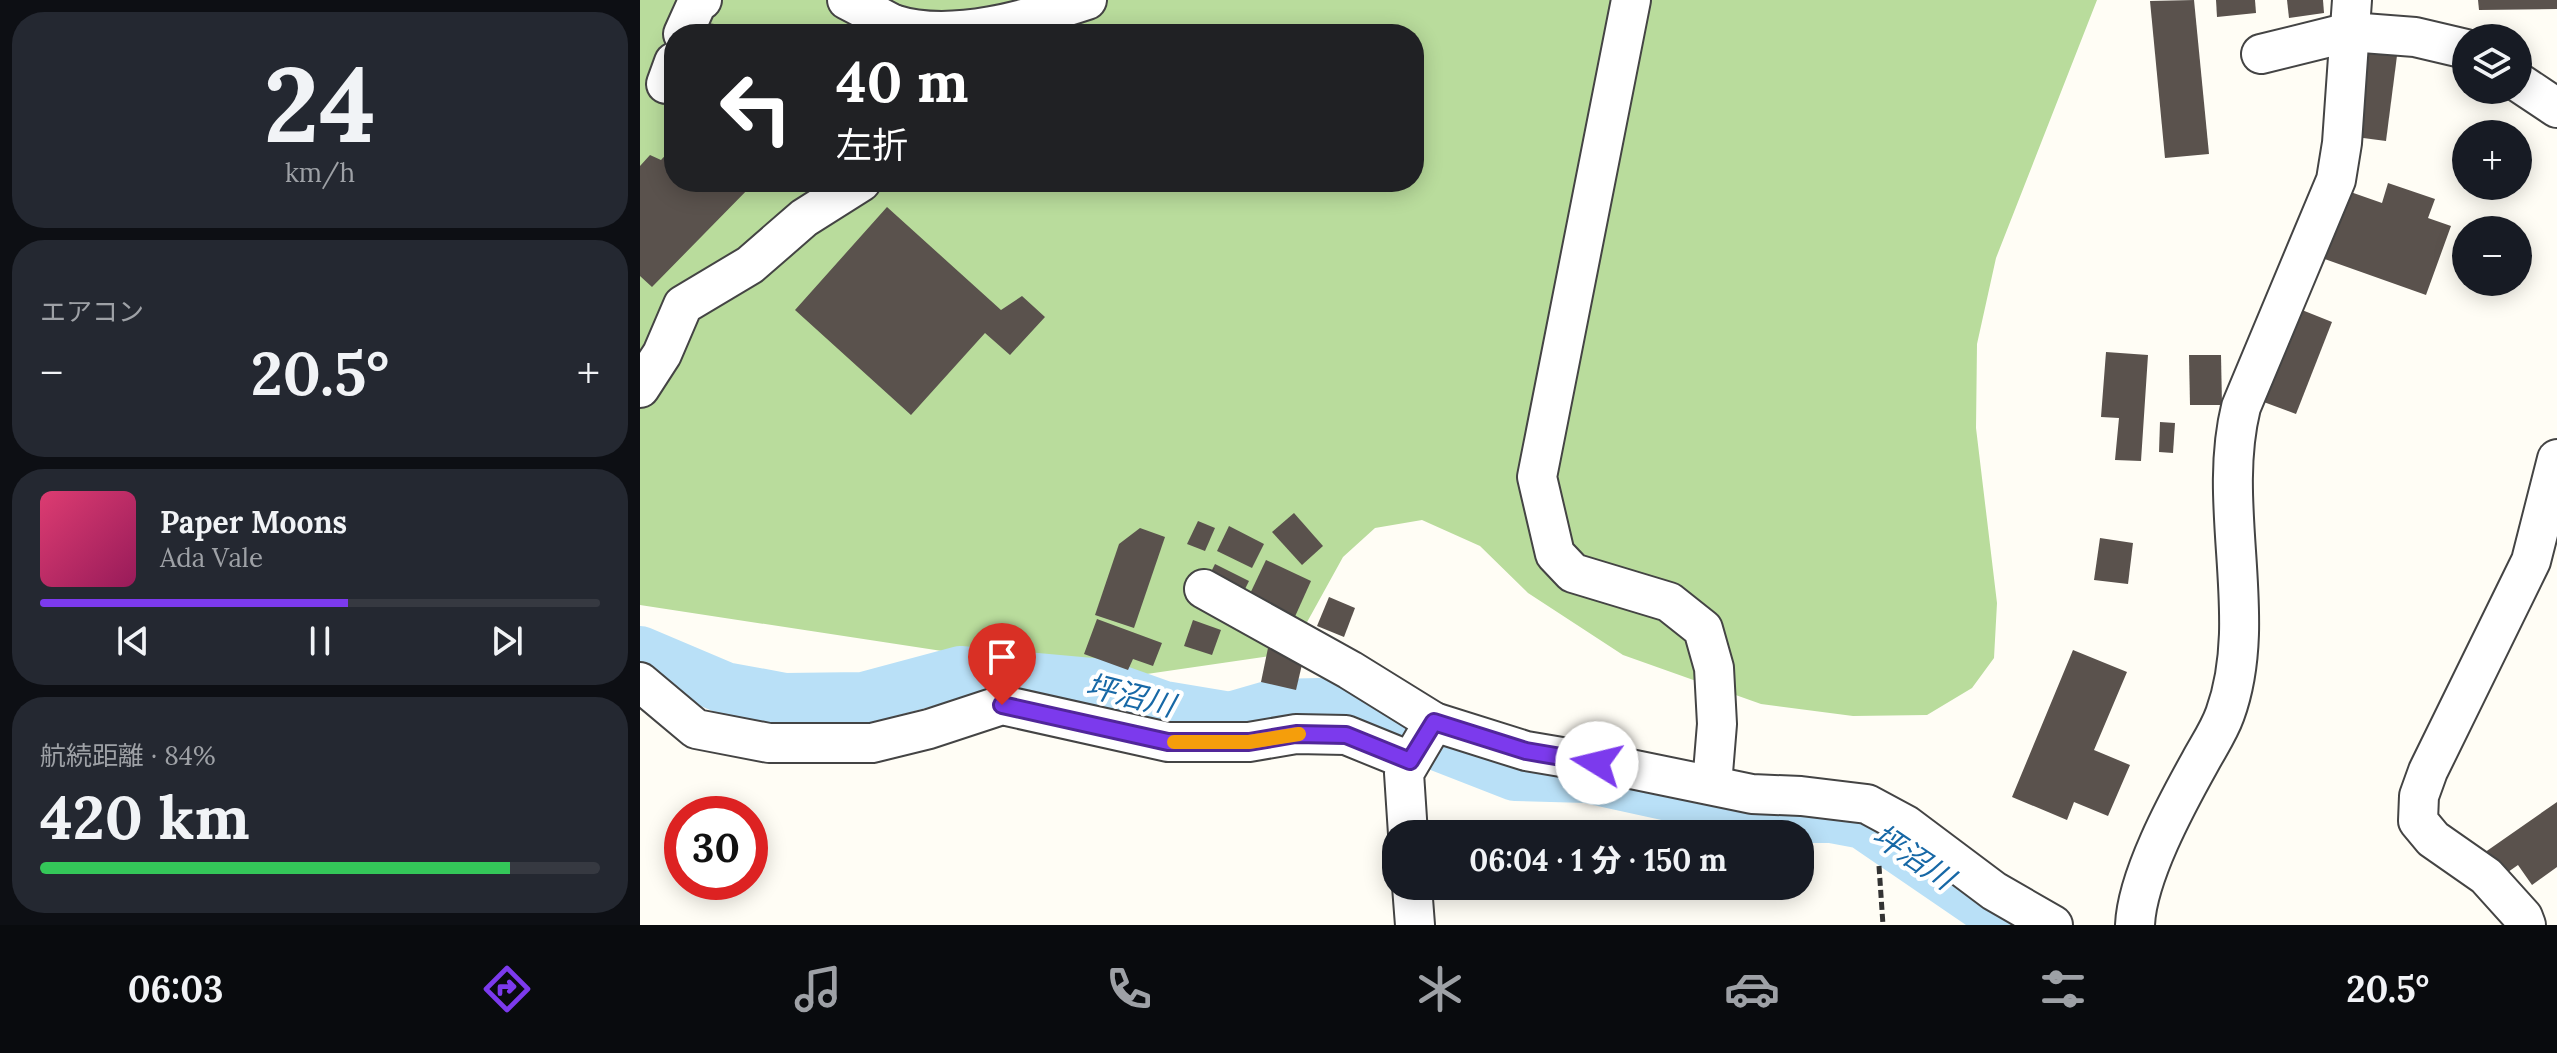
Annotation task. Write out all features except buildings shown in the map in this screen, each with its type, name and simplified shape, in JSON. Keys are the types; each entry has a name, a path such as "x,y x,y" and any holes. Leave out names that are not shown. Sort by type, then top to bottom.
{"street":[{"path":"688,24 697,3 702,0"},
{"path":"847,0 883,24"},
{"path":"989,24 1055,11 1087,0"},
{"path":"1631,0 1537,477 1555,554 1573,573 1669,602 1703,629 1714,668 1717,724 1712,785"},
{"path":"2135,925 2142,884 2195,770 2225,716 2230,695 2238,642 2238,579 2230,494 2233,438 2241,407 2336,180 2342,143 2351,16"},
{"path":"2261,54 2351,16 2452,46"},
{"path":"2532,91 2557,108"},
{"path":"640,388 662,354 683,305 750,265 804,218 845,192"},
{"path":"2526,925 2523,917 2486,876 2433,839 2418,821 2419,796 2428,771 2531,561 2557,459"},
{"path":"1204,589 1350,670 1422,741"},
{"path":"640,682 696,729 769,743 872,743 929,729 1002,705 1168,742 1249,742 1296,734 1422,741 1526,751 1752,794 1867,804 1906,825 1994,891 2053,925"},
{"path":"1407,820 1404,773 1422,741"},
{"path":"1413,900 1415,925"}],"path":[{"path":"1879,866 1883,925"}],"green space":[{"path":"640,0 2097,0 1996,258 1977,344 1976,428 1997,603 1994,658 1972,688 1927,715 1853,716 1761,704 1623,655 1528,593 1480,546 1422,520 1375,528 1343,557 1290,653 1133,676 1014,662 640,605"}],"waterway":[{"name":"坪沼川","path":"640,652 725,688 785,699 863,698 960,672 1102,685 1164,707 1230,718 1275,705 1319,704 1379,722 1515,775 1587,777 1770,817 1831,817 1863,823 2012,925"}],"slow traffic":[{"path":"1174,742 1249,742 1299,734"}],"route":[{"path":"1002,705 1168,742 1249,742 1296,734 1346,735 1410,761 1434,722 1526,751 1597,763"}]}
